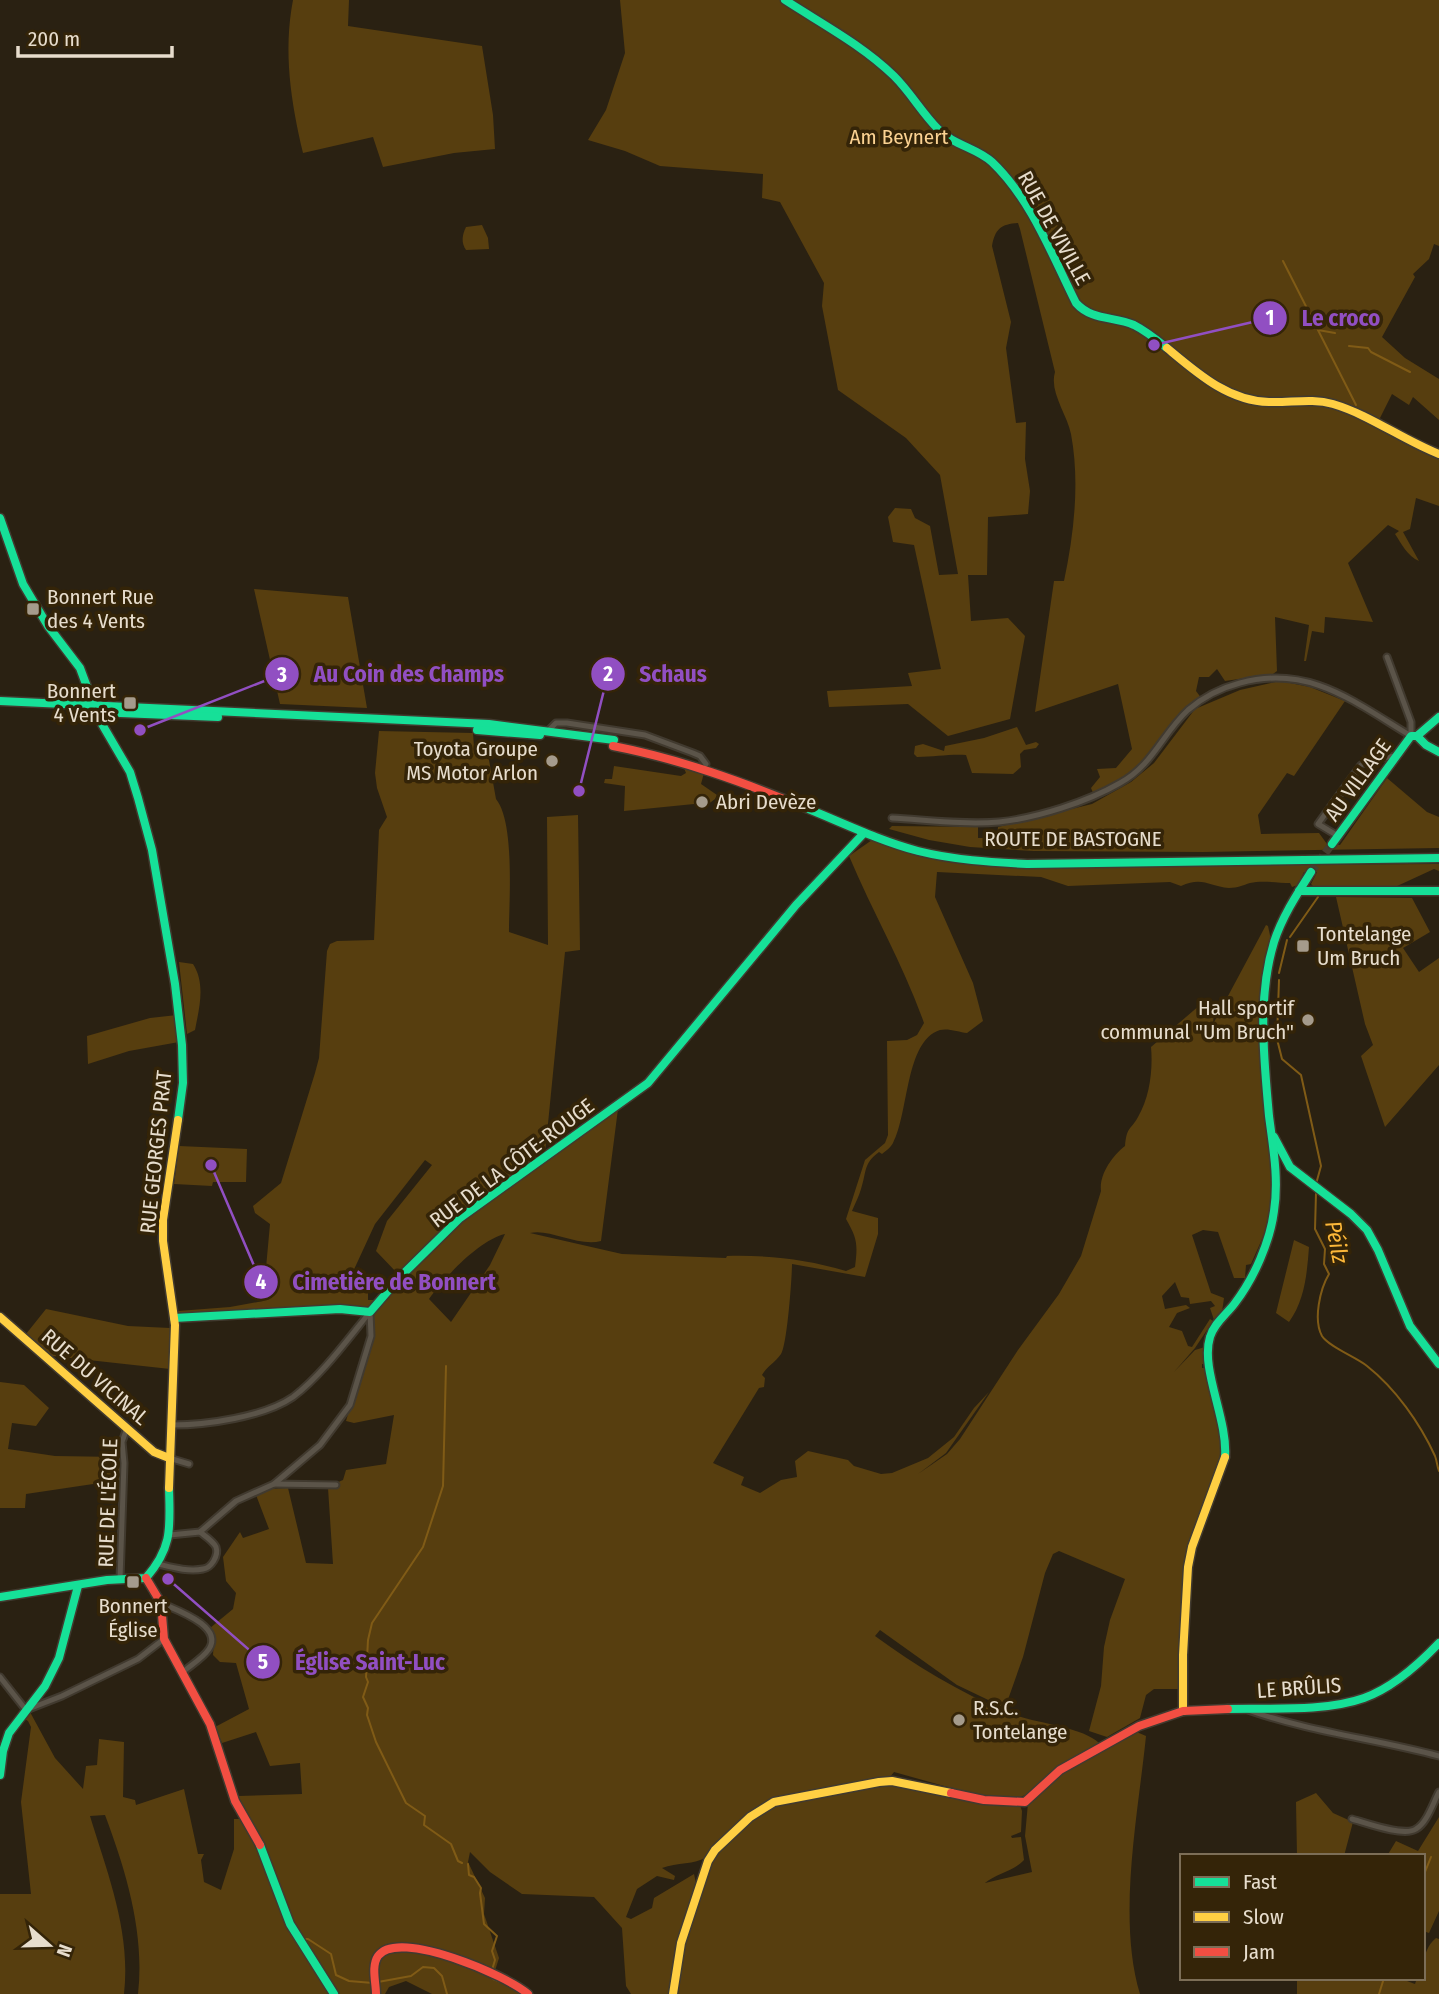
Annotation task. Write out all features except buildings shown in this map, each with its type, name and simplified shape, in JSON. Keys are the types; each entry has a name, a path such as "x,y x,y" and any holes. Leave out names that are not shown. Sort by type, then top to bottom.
{"main road":[{"name":"RUE DE VIVILLE","path":"785,0 870,55 915,98 936,128 989,159 1008,178 1029,209 1076,303 1084,312 1120,319 1141,329 1210,383 1236,395 1264,402 1329,403 1362,415 1439,454"},
{"name":"RUE GEORGES PRAT","path":"0,518 23,583 48,626 80,668 95,708 130,772 152,850 180,1014 183,1083 163,1220 163,1241 174,1318 169,1458 170,1535 158,1564 146,1578"},
{"name":"ROUTE DE BASTOGNE","path":"0,701 486,730 614,743 716,773 919,851 969,861 1008,864 1316,857"},
{"name":"ROUTE DE BASTOGNE","path":"0,706 489,724 549,730 706,764 880,833 951,853 1026,859 1316,857"},
{"name":"AU VILLAGE","path":"1332,844 1397,756 1414,736 1439,718"},
{"path":"1414,736 1439,752"},
{"name":"RUE DE LA CÔTE-ROUGE","path":"370,1312 401,1276 460,1218 648,1083 796,905 864,832"},
{"path":"1316,857 1439,857"},
{"path":"1316,857 1362,860 1439,857"},
{"path":"1183,1711 1188,1567 1192,1547 1225,1460 1227,1446 1212,1375 1209,1341 1242,1293 1272,1221 1276,1180 1270,1128 1264,996 1274,941 1311,872"},
{"path":"1299,891 1439,891"},
{"path":"1270,1128 1285,1160 1308,1183 1351,1214 1367,1230 1410,1326 1439,1364"},
{"path":"174,1318 340,1309 370,1312"},
{"name":"RUE DU VICINAL","path":"0,1317 158,1455 169,1458"},
{"path":"0,1597 120,1579 146,1578 162,1603 164,1639 210,1724 235,1801 262,1849 289,1924 334,1994"},
{"path":"0,1775 11,1728 42,1692 55,1666 71,1619 78,1586"},
{"name":"LE BRÛLIS","path":"673,1994 681,1943 708,1861 715,1850 761,1808 774,1802 892,1781 977,1799 1025,1802 1060,1770 1139,1727 1183,1711 1339,1705 1362,1699 1377,1694 1394,1683 1439,1643"},
{"path":"376,1994 375,1973 379,1955 384,1950 402,1945 425,1950 507,1980 528,1994"}],"street":[{"path":"1387,657 1414,736"},
{"path":"892,818 999,822 1089,798 1136,773 1152,758 1187,711 1202,699 1254,679 1279,676 1322,685 1414,736"},
{"path":"549,730 556,723 567,723 645,735 694,752 706,764"},
{"path":"1338,836 1318,824 1357,768 1369,760 1397,756"},
{"path":"172,1425 219,1420 258,1412 283,1403 314,1377 370,1312"},
{"path":"170,1535 200,1532 236,1500 274,1484 320,1445 350,1405 371,1336 370,1312"},
{"name":"RUE DE L'ÉCOLE","path":"120,1579 124,1462 121,1442 127,1428"},
{"path":"169,1458 189,1464"},
{"path":"274,1484 336,1485"},
{"path":"158,1564 181,1569 206,1569 212,1564 216,1551 215,1546 200,1532"},
{"path":"162,1603 197,1618 208,1629 211,1646 183,1672"},
{"path":"0,1677 26,1710 62,1696 138,1659 164,1639"},
{"path":"1245,1709 1291,1724 1381,1741 1439,1756"},
{"path":"1352,1819 1398,1832 1413,1831 1421,1824 1439,1792"}],"green space":[{"path":"293,0 349,0 348,26 482,46 493,115 495,149 454,153 383,167 373,137 303,153 290,77 289,39"},
{"name":"Am Beynert","path":"620,0 1439,0 1439,246 1434,244 1429,259 1413,274 1415,277 1382,337 1405,358 1439,379 1439,420 1413,397 1409,405 1392,394 1377,424 1439,456 1439,506 1416,498 1410,529 1403,532 1419,561 1402,545 1395,534 1399,531 1388,525 1348,563 1373,622 1325,617 1324,633 1312,631 1304,661 1309,625 1275,617 1277,671 1273,674 1225,681 1217,669 1209,677 1199,677 1196,691 1202,699 1187,711 1136,773 1094,795 1091,788 1100,777 1097,769 1116,768 1132,749 1118,684 1035,712 1054,581 1064,581 1071,545 1075,471 1071,434 1056,395 1055,372 1018,223 1003,226 995,235 992,246 1011,322 1006,348 1016,423 1026,422 1025,459 1030,491 1028,514 988,517 987,575 968,575 971,621 1008,618 1025,636 1010,719 948,736 908,704 829,707 827,691 912,686 908,673 941,669 914,545 893,542 888,517 895,508 911,509 915,518 930,526 939,575 958,574 940,475 906,438 838,390 822,306 824,283 780,202 762,198 763,174 660,166 625,151 588,140 606,110 625,53"},
{"path":"482,225 488,238 489,249 466,250 463,239 466,227"},
{"path":"254,589 348,597 367,708 280,704"},
{"path":"1280,681 1310,687 1345,701 1294,776 1287,773 1258,815 1261,834 1319,833 1327,844 1340,845 1387,778 1427,812 1439,817 1439,848 1203,852 1034,851 970,847 889,829 892,826 978,827 978,838 997,838 998,827 1092,804 1131,782 1154,763 1195,709 1240,690"},
{"path":"1017,727 1026,745 1036,742 1039,744 1036,748 1024,750 1020,754 1021,767 1013,774 972,773 966,755 917,757 914,754 915,746 923,744 944,751 945,746 984,738"},
{"path":"379,731 473,733 474,747 487,749 496,799 506,825 510,862 509,932 548,945 547,817 578,815 580,950 565,952 545,1154 451,1222 398,1274 376,1251 387,1221 432,1165 425,1160 375,1224 351,1276 352,1282 368,1289 368,1300 375,1300 379,1308 454,1227 618,1109 601,1241 583,1242 546,1233 530,1233 622,1254 726,1258 757,1256 802,1261 846,1271 855,1267 856,1242 846,1219 865,1160 885,1143 888,1135 887,1041 907,1040 917,1035 924,1023 849,856 872,840 921,855 985,866 1439,864 1439,871 1434,869 1395,887 1314,887 1311,884 1317,872 1304,872 1298,885 1292,887 1290,883 1260,882 1229,888 1200,882 1181,886 1170,882 1068,886 1041,877 937,872 935,897 973,983 983,1021 967,1033 940,1030 929,1037 920,1048 909,1079 893,1143 882,1154 879,1152 874,1156 868,1164 852,1211 878,1218 878,1234 865,1277 792,1264 787,1325 781,1354 762,1375 765,1378 764,1387 759,1388 713,1463 744,1477 741,1485 760,1493 781,1480 797,1477 795,1461 808,1451 848,1460 854,1466 881,1474 892,1473 928,1458 954,1437 989,1392 946,1453 918,1474 947,1454 1059,1294 1081,1256 1101,1191 1104,1172 1115,1155 1125,1146 1128,1132 1145,1101 1151,1074 1151,1047 1207,999 1214,1011 1213,1024 1266,925 1268,926 1271,940 1264,966 1261,995 1262,1085 1274,1180 1270,1221 1251,1264 1246,1265 1245,1278 1234,1278 1218,1232 1203,1230 1192,1235 1211,1293 1224,1298 1222,1312 1214,1320 1210,1308 1215,1306 1211,1301 1190,1304 1189,1298 1181,1297 1175,1282 1162,1296 1165,1309 1186,1305 1190,1308 1177,1313 1169,1327 1182,1331 1188,1346 1192,1347 1210,1319 1213,1321 1195,1348 1174,1372 1195,1350 1205,1347 1205,1364 1202,1364 1202,1368 1205,1368 1209,1376 1223,1448 1216,1476 1189,1546 1178,1689 1154,1689 1146,1695 1140,1718 1107,1737 1089,1731 1101,1686 1104,1647 1110,1620 1125,1579 1059,1551 1053,1554 1045,1573 1023,1657 1005,1708 957,1685 880,1630 875,1636 938,1678 972,1696 1017,1716 1069,1729 1099,1743 1056,1767 1031,1793 1012,1800 980,1796 894,1772 890,1777 821,1790 879,1782 1020,1805 1021,1832 1011,1836 1021,1837 1024,1860 985,1883 1032,1872 1025,1836 1028,1803 1060,1770 1132,1730 1146,1736 1131,1866 1130,1900 1133,1964 1140,1994 631,1994 626,1986 622,1928 594,1897 522,1894 490,1872 470,1852 468,1862 485,1898 484,1914 499,1958 494,1974 520,1982 534,1994 432,1994 406,1981 389,1987 385,1994 138,1994 139,1948 132,1903 105,1815 90,1816 111,1882 121,1926 124,1994 0,1994 0,1894 31,1894 21,1802 31,1727 23,1718 30,1712 55,1758 83,1789 86,1766 97,1765 99,1739 124,1742 123,1797 135,1800 136,1805 184,1789 198,1854 204,1854 201,1860 204,1882 221,1890 234,1849 234,1819 245,1819 238,1796 302,1794 300,1763 270,1766 256,1732 222,1743 215,1727 249,1709 236,1663 220,1662 213,1655 214,1639 210,1628 233,1609 236,1593 226,1581 223,1557 240,1532 243,1538 269,1529 256,1495 269,1489 288,1488 306,1563 333,1564 328,1488 343,1480 346,1470 386,1464 394,1415 354,1423 346,1421 371,1336 370,1312 359,1310 179,1318 178,1311 230,1307 263,1301 270,1224 255,1213 253,1206 281,1183 315,1073 319,1058 327,951 330,944 337,941 374,940 379,830 387,817 375,773","holes":["505,1234 490,1265 451,1322 429,1299 473,1252","706,1857 696,1883 694,1874 654,1898 652,1908 631,1919 626,1917 637,1889 657,1876 674,1880 675,1876 662,1868"]},
{"path":"614,766 681,776 686,773 684,768 704,773 701,784 717,795 703,808 694,804 624,811 625,786 604,783 605,779 612,779"},
{"path":"1336,897 1412,898 1430,932 1403,948 1419,972 1439,958 1439,1065 1385,1127 1361,1056 1373,1045 1365,1024"},
{"path":"179,962 193,964 200,988 195,1030 187,1034"},
{"path":"177,1015 179,1042 129,1051 88,1064 87,1036 150,1018"},
{"path":"179,1146 247,1149 246,1182 213,1182 212,1186 174,1184"},
{"path":"1294,1240 1309,1247 1302,1295 1289,1322 1276,1313"},
{"path":"46,1309 128,1326 170,1328 170,1369 52,1356 26,1334"},
{"path":"0,1382 24,1385 49,1408 36,1426 12,1423 8,1449 55,1456 119,1457 120,1480 26,1494 25,1508 0,1508"},
{"path":"1316,1793 1333,1813 1353,1822 1345,1854 1297,1854 1296,1802"},
{"path":"1439,1817 1439,1911 1429,1933 1425,1932 1425,1854 1388,1854 1396,1841 1418,1851"},
{"path":"1436,1938 1439,1939 1439,1994 1297,1994 1297,1980 1404,1980 1415,1984 1416,1980 1425,1980 1425,1958"}],"waterway":[{"path":"1283,261 1356,405"},
{"path":"1318,330 1335,333"},
{"path":"1349,346 1368,348 1410,372"},
{"name":"Péilz","path":"1290,937 1318,897"},
{"name":"Péilz","path":"1279,973 1287,940"},
{"name":"Péilz","path":"1279,980 1277,1039 1282,1059 1301,1075 1321,1166 1316,1184"},
{"name":"Péilz","path":"1316,1193 1315,1229 1325,1249 1324,1264 1329,1274 1319,1305 1318,1322 1322,1336 1330,1344 1367,1366 1397,1395 1422,1431 1435,1456 1439,1471"},
{"path":"446,1366 443,1486 423,1547 372,1623 368,1640 368,1682 363,1697 376,1742 406,1803 425,1816 424,1825 451,1844 458,1861 462,1863"},
{"name":"Péilz","path":"1425,1872 1431,1857"},
{"path":"468,1864 469,1875 474,1877 481,1888 484,1924 497,1936 492,1951 495,1960 492,1970"},
{"path":"290,1932 327,1990"},
{"path":"303,1939 308,1939 331,1954 336,1975 349,1981 373,1983"},
{"path":"378,1982 411,1976 423,1967 434,1968 442,1976 447,1994"},
{"path":"493,1979 511,1986 521,1994"},
{"name":"Péilz","path":"1379,1994 1383,1980"}],"tunnel":[{"path":"1311,872 1332,844"}],"traffic: fast":[{"path":"785,0 869,54 894,76 944,134 992,162 1029,210 1076,303 1082,309 1134,325 1167,348"},
{"path":"0,518 23,584 48,626 80,668 99,719 130,772 138,798 152,850 175,984 183,1083 178,1120"},
{"path":"0,701 489,724 614,740"},
{"path":"96,712 218,717"},
{"path":"1332,844 1411,736 1417,736 1439,717"},
{"path":"477,730 540,735"},
{"path":"1417,736 1439,752"},
{"path":"806,808 904,847 945,857 986,861 1027,864 1439,858"},
{"path":"174,1318 340,1309 370,1312 401,1276 460,1218 648,1083 796,905 864,833"},
{"path":"1225,1457 1223,1427 1211,1379 1208,1350 1214,1327 1235,1303 1255,1271 1272,1223 1276,1175 1264,1051 1265,985 1277,933 1311,872"},
{"path":"1299,891 1439,891"},
{"path":"1274,1137 1290,1167 1351,1214 1367,1230 1410,1326 1439,1364"},
{"path":"0,1597 107,1580 146,1578 161,1556 168,1536 169,1488"},
{"path":"0,1775 9,1733 45,1686 59,1658 78,1586"},
{"path":"1228,1709 1315,1707 1364,1698 1404,1675 1439,1643"},
{"path":"260,1845 290,1924 334,1994"}],"traffic: slow":[{"path":"1167,348 1214,384 1240,397 1269,402 1309,401 1333,404 1360,414 1439,454"},
{"path":"169,1488 175,1325 163,1241 163,1220 178,1120"},
{"path":"0,1317 154,1452 169,1458"},
{"path":"1183,1711 1188,1567 1192,1547 1225,1457"},
{"path":"673,1994 681,1943 708,1861 715,1850 750,1817 774,1802 879,1782 892,1781 951,1793"}],"traffic: jam":[{"path":"613,746 711,772 806,808"},
{"path":"146,1578 161,1603 164,1639 210,1724 235,1801 260,1845"},
{"path":"951,1793 984,1800 1025,1802 1060,1770 1139,1726 1183,1711 1228,1709"},
{"path":"376,1994 374,1970 378,1956 389,1949 407,1948 429,1951 477,1967 528,1994"}],"place":[{"name":"Le croco","path":"1154,345"},
{"name":"Bonnert Rue des 4 Vents","path":"33,609"},
{"name":"Bonnert 4 Vents","path":"130,703"},
{"name":"Au Coin des Champs","path":"140,730"},
{"name":"Toyota Groupe MS Motor Arlon","path":"552,761"},
{"name":"Schaus","path":"579,791"},
{"name":"Abri Devèze","path":"702,802"},
{"name":"Tontelange Um Bruch","path":"1303,946"},
{"name":"Hall sportif communal \"Um Bruch\"","path":"1308,1020"},
{"name":"Cimetière de Bonnert","path":"211,1165"},
{"name":"Église Saint-Luc","path":"168,1579"},
{"name":"Bonnert Église","path":"133,1582"},
{"name":"R.S.C. Tontelange","path":"959,1720"}]}
